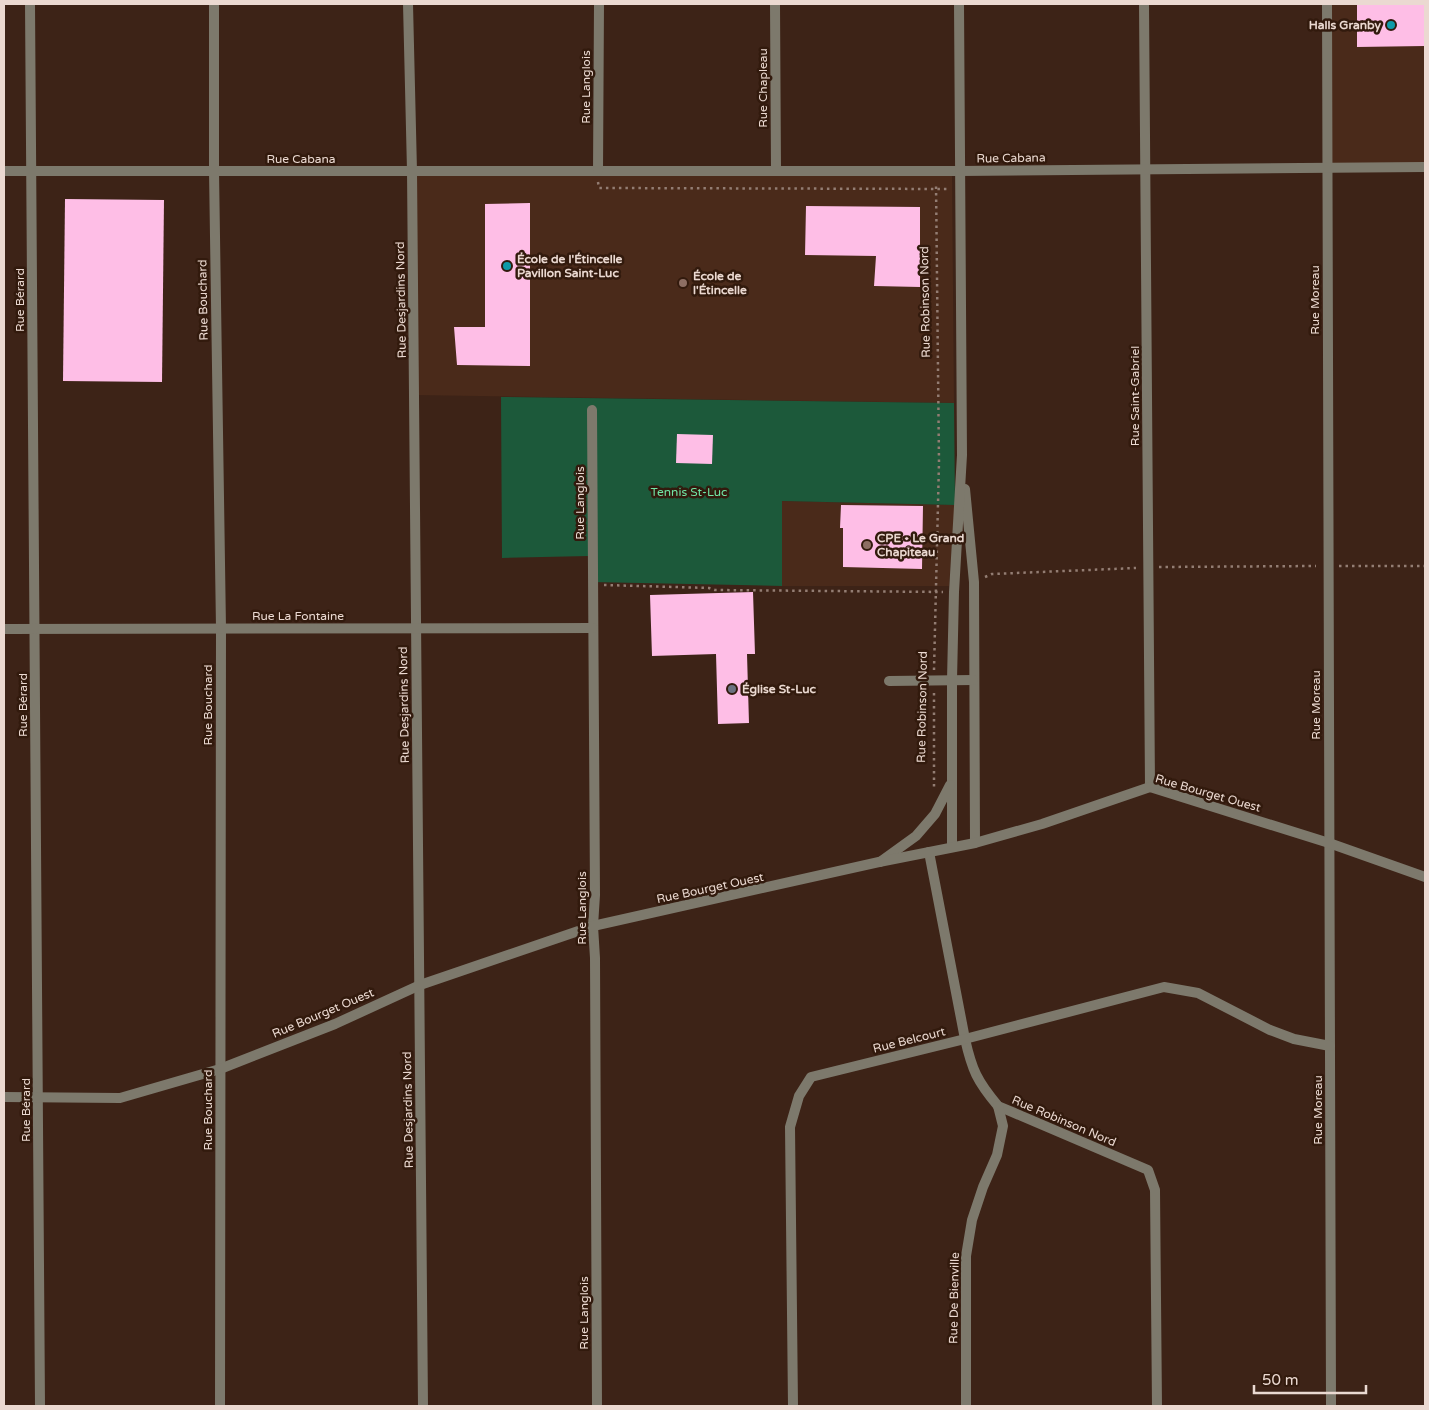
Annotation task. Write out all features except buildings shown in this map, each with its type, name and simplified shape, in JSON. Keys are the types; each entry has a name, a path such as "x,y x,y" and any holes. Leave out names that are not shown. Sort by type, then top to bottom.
{"street":[{"name":"Rue Bérard","path":"30,4 40,1406"},
{"name":"Rue Bouchard","path":"214,4 214,171 221,628 220,1406"},
{"name":"Rue Desjardins Nord","path":"408,4 412,171 424,1406"},
{"name":"Rue Langlois","path":"598,171 599,4"},
{"name":"Rue Chapleau","path":"775,4 776,171"},
{"path":"952,847 954,592 962,456 959,4"},
{"name":"Rue Saint-Gabriel","path":"1144,4 1150,788"},
{"name":"Rue Moreau","path":"1327,4 1331,1406"},
{"name":"Rue Cabana","path":"4,171 960,172 1425,167"},
{"name":"Rue Langlois","path":"592,410 593,926 595,958 598,1406"},
{"path":"962,456 974,582 975,843"},
{"name":"Rue La Fontaine","path":"4,629 593,628"},
{"path":"889,681 973,680"},
{"path":"879,862 916,836 936,814 952,782"},
{"name":"Rue Bourget Ouest","path":"4,1097 120,1098 220,1069 335,1024 420,985 593,926 879,862 975,843 1042,824 1150,788 1329,843 1425,877"},
{"name":"Rue Robinson Nord","path":"929,852 965,1039 972,1068 984,1089 998,1106 1148,1170 1155,1190 1157,1406"},
{"name":"Rue Belcourt","path":"793,1406 790,1127 799,1096 811,1077 965,1039 1164,986 1198,992 1262,1026 1286,1036 1330,1046"},
{"name":"Rue De Bienville","path":"966,1406 966,1256 972,1220 996,1155 1003,1126 998,1106"}],"path":[{"path":"598,171 599,188 960,189"},
{"name":"Rue Robinson Nord","path":"936,171 939,462 933,780 936,814"},
{"path":"974,582 992,574 1148,567 1425,566"},
{"path":"593,584 709,588 715,590 954,592"}],"shaded area":[{"path":"1327,4 1425,4 1425,167 1327,168"},
{"name":"École de l'Étincelle","path":"412,171 952,172 954,403 414,395"},
{"name":"CPE - Le Grand Chapiteau","path":"782,501 955,505 949,586 782,586"}],"green space":[{"name":"Tennis St-Luc","path":"501,397 954,403 955,505 782,501 782,586 591,582 589,556 502,558"}],"place":[{"name":"Halls Granby","path":"1391,25"},
{"name":"École de l'Étincelle Pavillon Saint-Luc","path":"507,266"},
{"name":"École de l'Étincelle","path":"683,283"},
{"name":"CPE - Le Grand Chapiteau","path":"867,545"},
{"name":"Église St-Luc","path":"732,689"}]}
